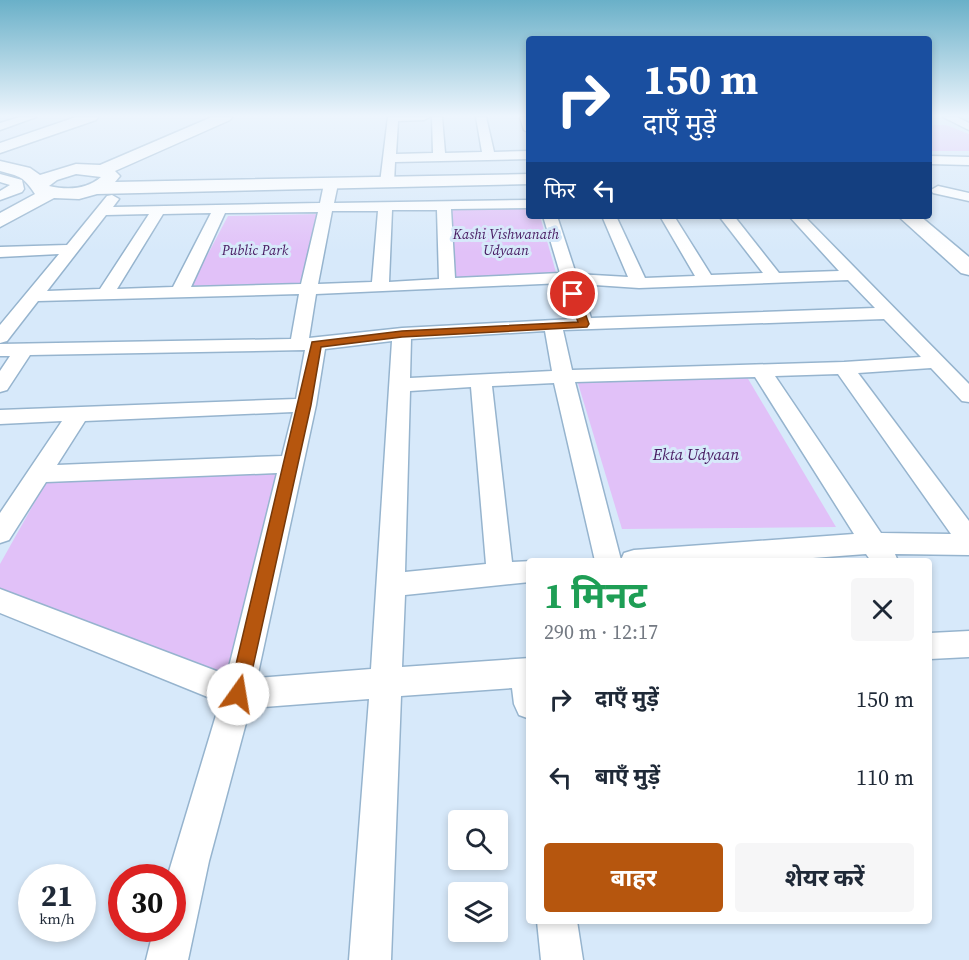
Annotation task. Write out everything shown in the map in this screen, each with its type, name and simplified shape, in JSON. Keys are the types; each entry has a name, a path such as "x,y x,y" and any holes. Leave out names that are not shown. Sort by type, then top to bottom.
{"street":[{"path":"5,162 49,184"},
{"path":"106,182 143,162"},
{"path":"387,183 389,162"},
{"path":"0,166 24,172 49,184"},
{"path":"0,220 49,184 76,170 106,182 331,184 526,179"},
{"path":"0,178 17,183 18,186 17,189 0,196"},
{"path":"0,338 104,211 106,182"},
{"path":"167,960 190,861 238,694 305,405 308,289 331,184"},
{"path":"938,190 967,201"},
{"path":"104,211 526,204"},
{"path":"444,206 447,284"},
{"path":"381,287 385,207"},
{"path":"180,291 220,209"},
{"path":"106,293 159,210"},
{"path":"551,219 584,324"},
{"path":"610,219 639,283"},
{"path":"669,219 706,280"},
{"path":"728,219 775,278"},
{"path":"799,219 969,396"},
{"path":"912,219 969,268"},
{"path":"931,219 969,251"},
{"path":"0,252 71,249"},
{"path":"36,296 381,287 568,278 639,283 853,275"},
{"path":"0,350 308,344 402,334 553,325 889,312"},
{"path":"553,325 563,376 607,558"},
{"path":"370,960 391,585 402,334"},
{"path":"0,386 25,348"},
{"path":"401,385 563,376 844,368 938,362"},
{"path":"844,368 969,540"},
{"path":"762,371 879,552"},
{"path":"481,382 500,574"},
{"path":"0,417 305,405"},
{"path":"0,532 78,414"},
{"path":"39,474 290,464"},
{"path":"716,558 879,552 969,545"},
{"path":"391,585 526,571"},
{"path":"0,600 238,694 526,672"},
{"path":"932,642 969,644"},
{"path":"557,924 562,960"}],"green space":[{"name":"Kashi Vishwanath Udyaan","path":"526,207 526,219 541,219 557,276 453,279 449,209"},
{"name":"Public Park","path":"320,214 300,283 191,286 228,216"},
{"name":"Ekta Udyaan","path":"747,377 836,527 622,529 577,380"},
{"path":"278,473 236,682 0,591 0,564 46,482"}],"route":[{"path":"238,694 305,405 316,344 402,334 584,324 573,294"}]}
